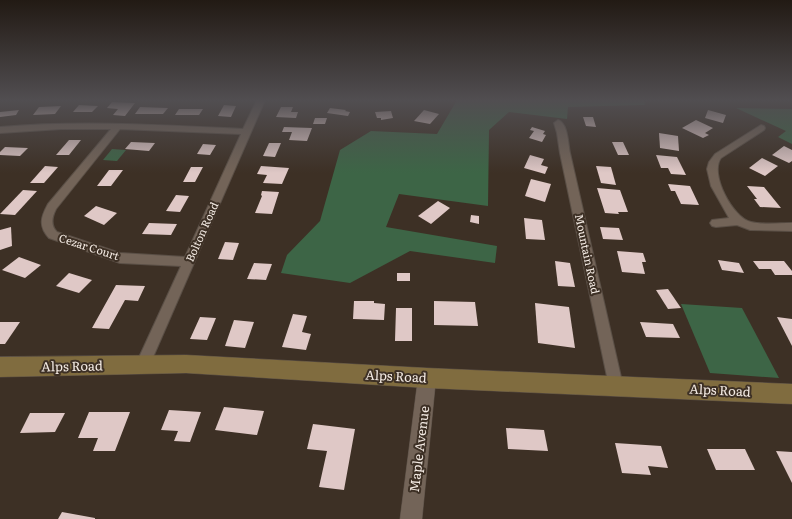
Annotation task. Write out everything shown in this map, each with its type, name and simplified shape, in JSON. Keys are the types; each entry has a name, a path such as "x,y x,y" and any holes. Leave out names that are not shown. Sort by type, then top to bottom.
{"main road":[{"name":"Alps Road","path":"0,367 186,364 427,378 792,394"}],"street":[{"name":"Bolton Road","path":"143,364 250,124"},
{"name":"Mountain Road","path":"558,124 562,133 565,153 616,386"},
{"path":"0,130 58,126 246,132"},
{"name":"Cezar Court","path":"117,127 52,207 46,220 48,230 53,235 120,258 188,262"},
{"path":"761,128 713,160 711,165 713,178 733,216 738,221 750,226 792,227"},
{"path":"716,223 738,221"},
{"name":"Maple Avenue","path":"411,519 427,378"}],"green space":[{"path":"443,124 495,124 489,130 488,206 399,194 386,227 497,246 495,263 410,251 350,283 281,273 287,255 320,221 340,150 371,131 437,134"},
{"path":"771,124 792,124 792,144 778,137 786,131"},
{"path":"112,149 126,150 117,161 103,160"},
{"path":"681,304 742,308 779,378 710,373"}],"building":[{"path":"585,124 595,124 596,127 586,126"},
{"path":"689,124 705,124 713,128 705,133 709,135 703,138 682,128"},
{"path":"284,127 312,128 307,141 289,140 292,132 282,132"},
{"path":"532,127 545,131 543,134 546,135 542,142 529,138 534,131 530,130"},
{"path":"659,133 678,136 679,151 660,148"},
{"path":"69,140 81,140 69,155 56,155"},
{"path":"131,142 155,143 149,151 125,149"},
{"path":"612,142 623,142 629,155 618,155"},
{"path":"269,143 281,143 275,157 263,156"},
{"path":"203,144 216,145 210,155 197,154"},
{"path":"784,146 792,150 792,161 789,163 772,155"},
{"path":"5,147 28,148 20,156 0,155 0,152"},
{"path":"530,155 544,159 541,165 548,167 545,174 524,168"},
{"path":"656,155 677,157 686,175 671,174 668,168 661,168"},
{"path":"762,158 778,166 765,176 749,168"},
{"path":"45,166 58,167 44,183 30,183"},
{"path":"261,166 289,168 282,184 263,183 267,175 257,174"},
{"path":"596,166 611,167 616,185 601,183"},
{"path":"191,167 203,167 195,182 183,182"},
{"path":"109,170 123,170 111,186 97,186"},
{"path":"531,179 551,184 545,202 525,196"},
{"path":"668,184 690,186 699,205 681,204 675,191 671,191"},
{"path":"747,186 764,187 781,208 760,207 754,199 757,199"},
{"path":"597,188 620,190 628,212 618,212 619,214 605,213"},
{"path":"23,190 37,191 15,215 0,214"},
{"path":"262,191 279,192 272,214 255,213 262,196"},
{"path":"176,195 189,196 180,212 166,211"},
{"path":"438,201 450,208 431,224 418,216"},
{"path":"96,206 117,213 104,225 84,216"},
{"path":"471,215 479,216 479,224 470,222"},
{"path":"524,218 542,220 545,240 526,239"},
{"path":"149,223 177,224 171,235 142,234"},
{"path":"11,227 12,246 0,250 0,230"},
{"path":"600,227 619,228 623,240 603,239"},
{"path":"225,242 239,243 233,260 218,259"},
{"path":"617,251 643,253 646,262 642,262 645,274 622,272"},
{"path":"19,257 41,265 25,278 2,270"},
{"path":"718,260 739,263 744,273 722,270"},
{"path":"555,261 570,263 575,287 558,286"},
{"path":"753,261 784,261 792,271 792,275 775,275 771,269 759,269"},
{"path":"254,263 272,264 266,280 247,279"},
{"path":"69,273 92,280 79,293 56,286"},
{"path":"397,273 410,273 410,281 397,281"},
{"path":"116,285 145,286 138,301 125,300 109,329 92,328"},
{"path":"668,289 681,308 668,309 656,290"},
{"path":"354,301 374,301 374,303 385,304 384,320 353,319"},
{"path":"434,301 475,302 478,326 434,325"},
{"path":"535,303 569,307 575,348 538,343"},
{"path":"396,308 412,308 412,341 395,341"},
{"path":"293,314 307,316 302,332 311,334 306,350 282,347"},
{"path":"200,317 216,318 207,340 190,339"},
{"path":"777,317 792,319 792,346"},
{"path":"234,320 254,322 245,348 225,346"},
{"path":"0,322 20,322 5,344 0,344"},
{"path":"640,322 673,324 680,338 646,337"},
{"path":"224,407 264,411 257,435 215,430"},
{"path":"169,410 201,412 190,442 174,441 178,431 161,430"},
{"path":"89,412 130,412 115,451 93,451 98,438 78,438"},
{"path":"30,413 65,413 55,432 20,433"},
{"path":"313,424 355,429 344,490 319,487 327,451 307,449"},
{"path":"506,428 544,430 548,451 508,449"},
{"path":"615,443 661,446 668,468 648,466 651,475 622,473"},
{"path":"707,449 745,449 755,470 716,470"},
{"path":"776,451 792,452 792,483"},
{"path":"62,512 95,518 95,519 58,519"}]}
